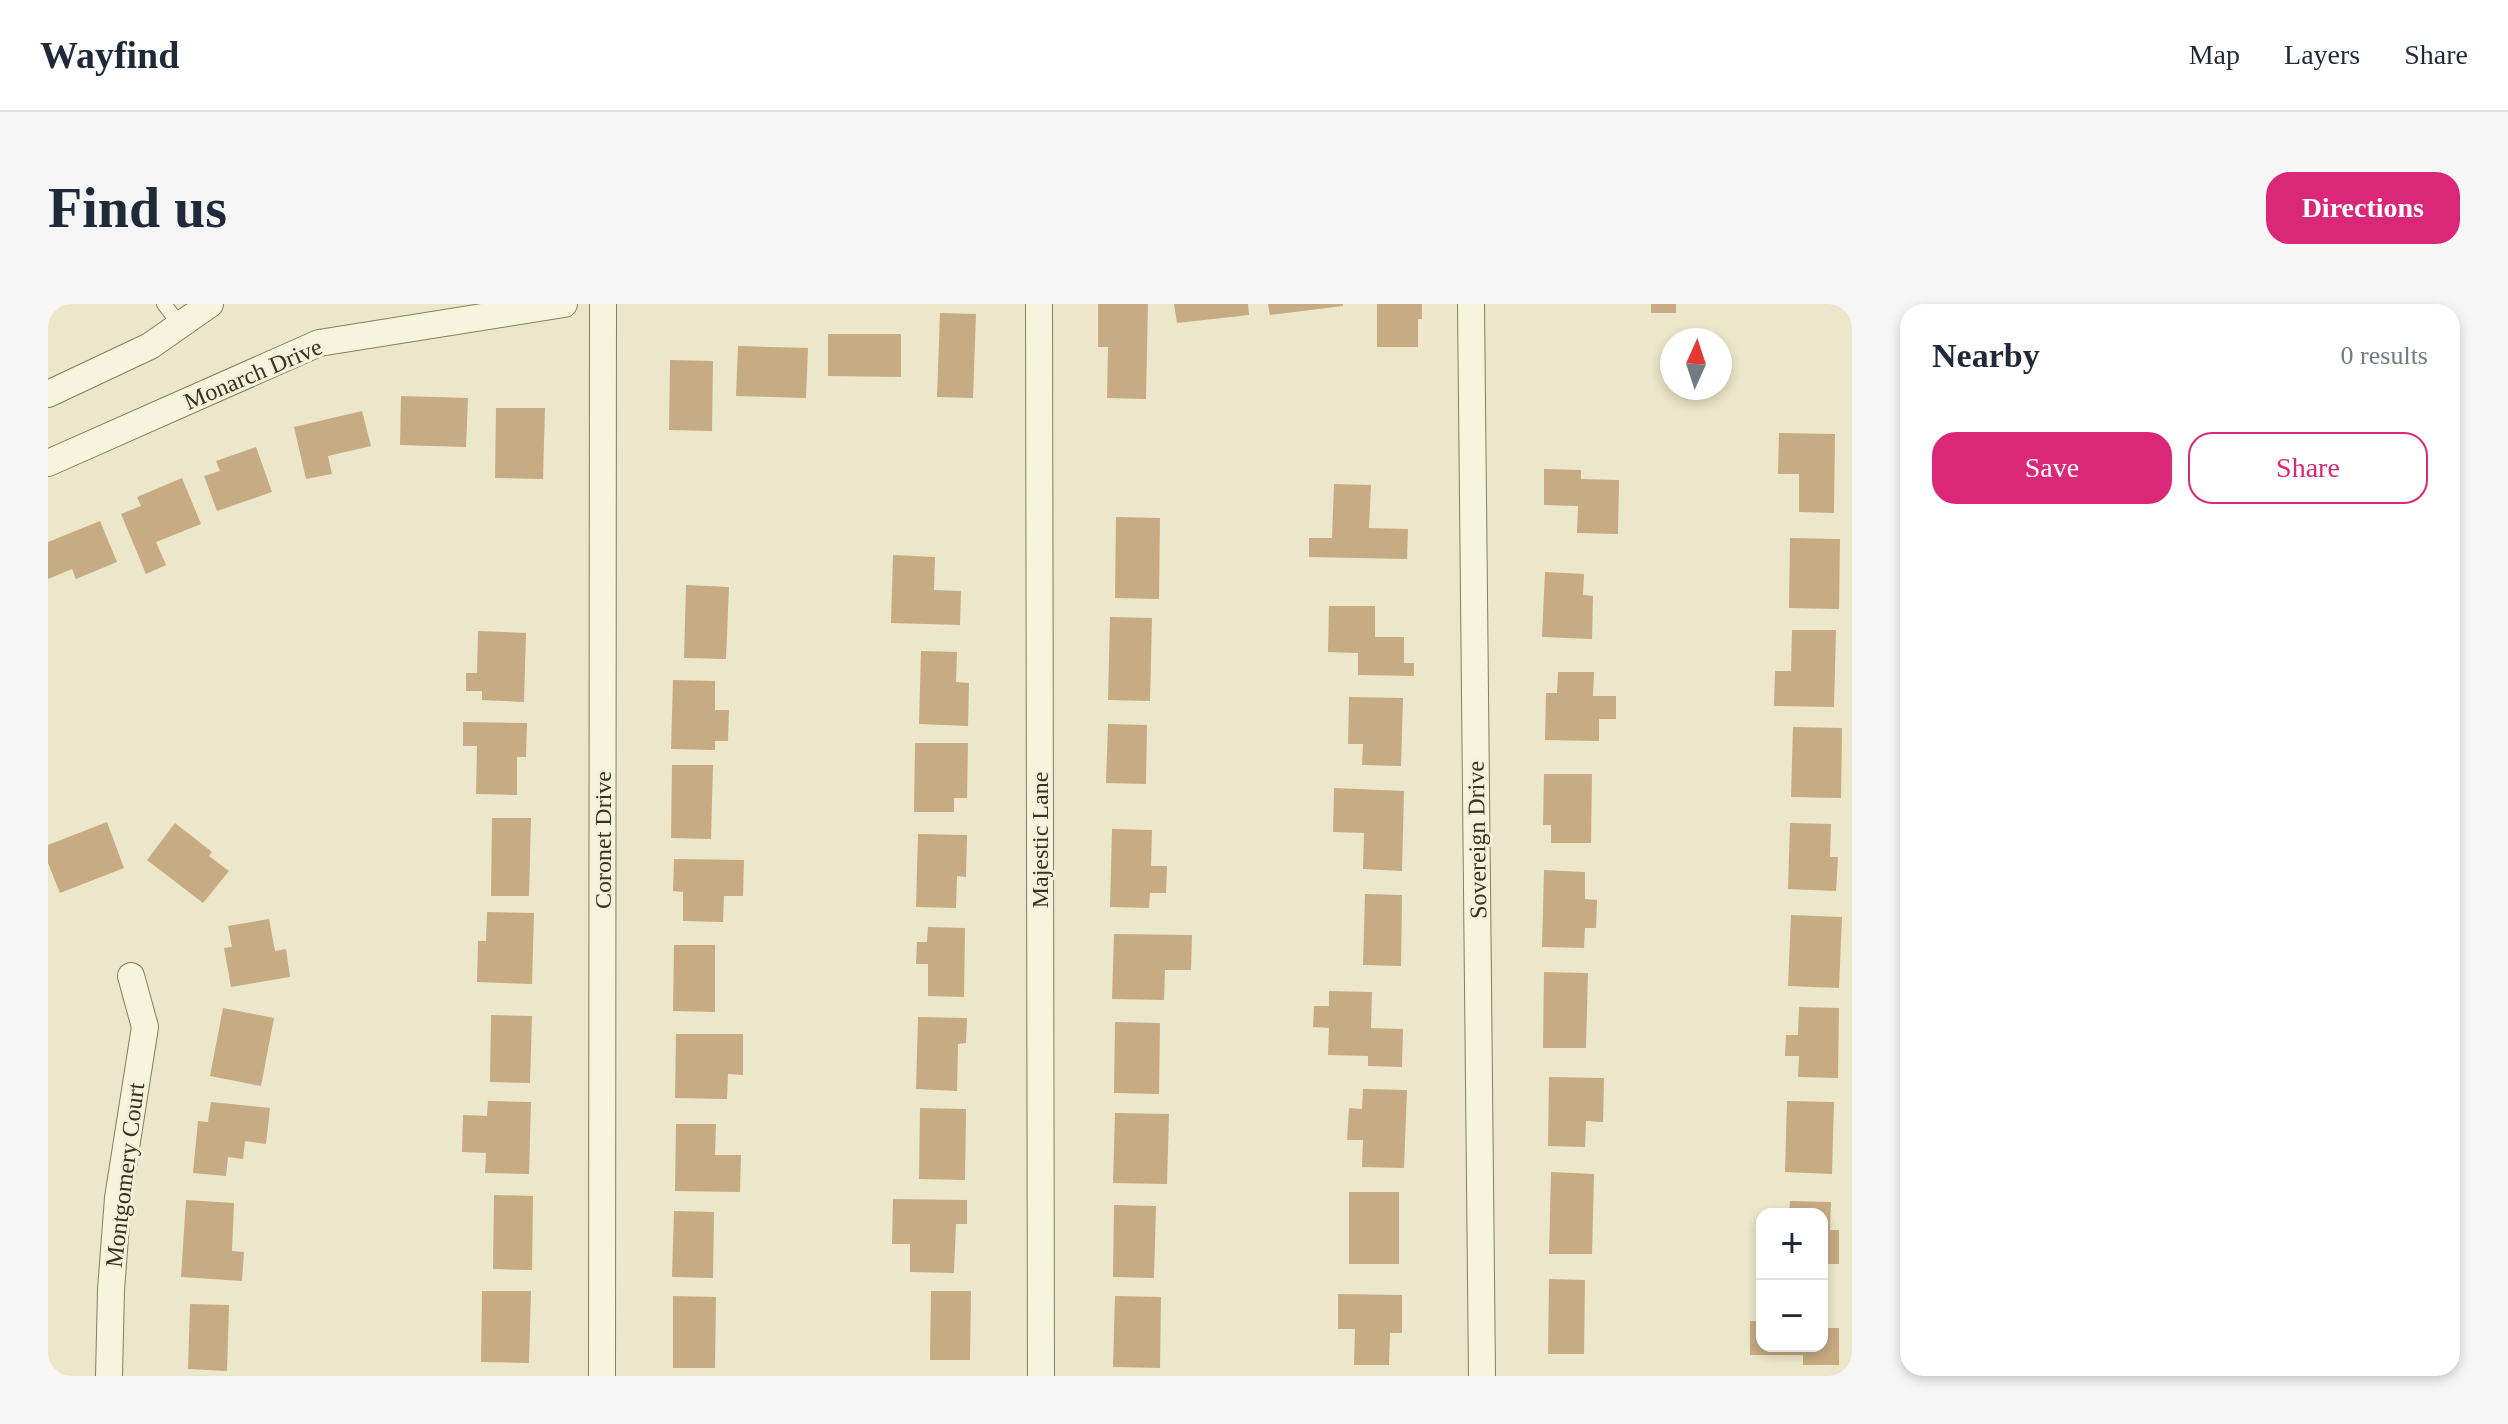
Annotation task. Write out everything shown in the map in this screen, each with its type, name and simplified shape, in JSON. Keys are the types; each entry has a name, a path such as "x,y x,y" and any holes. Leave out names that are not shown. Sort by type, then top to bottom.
{"street":[{"path":"48,394 150,346 210,304"},
{"name":"Monarch Drive","path":"48,463 319,343 564,304"},
{"name":"Coronet Drive","path":"602,1376 603,304"},
{"name":"Majestic Lane","path":"1039,304 1041,1376"},
{"name":"Sovereign Drive","path":"1471,304 1482,1376"},
{"name":"Montgomery Court","path":"109,1376 118,1198 145,1027 131,976"}],"lane":[{"path":"164,304 180,325"}],"building":[{"path":"1098,304 1148,304 1146,399 1107,398 1108,347 1098,347"},
{"path":"1174,304 1248,304 1249,315 1177,323"},
{"path":"1268,304 1343,304 1343,306 1270,315"},
{"path":"1377,304 1422,304 1422,319 1418,319 1418,347 1377,347"},
{"path":"1651,304 1676,304 1676,313 1651,313"},
{"path":"940,313 976,314 973,398 937,397"},
{"path":"828,334 901,334 901,377 828,376"},
{"path":"738,346 808,348 806,398 736,396"},
{"path":"670,360 713,361 712,431 669,430"},
{"path":"401,396 468,398 466,447 400,445"},
{"path":"496,408 545,408 543,479 495,478"},
{"path":"362,411 371,446 328,456 332,474 306,479 294,427"},
{"path":"1779,433 1835,434 1834,513 1799,512 1799,474 1778,474"},
{"path":"256,447 272,492 217,511 204,476 220,471 216,461"},
{"path":"1544,469 1581,470 1581,479 1619,480 1618,534 1577,533 1578,506 1544,505"},
{"path":"182,478 201,524 156,542 166,565 146,574 121,514 141,506 137,497"},
{"path":"1334,484 1371,485 1369,528 1408,529 1407,559 1309,557 1309,538 1332,538"},
{"path":"1116,517 1160,518 1159,599 1115,598"},
{"path":"100,521 117,562 76,579 72,569 48,579 48,542"},
{"path":"1790,538 1840,539 1839,609 1789,608"},
{"path":"893,555 935,557 934,590 961,591 960,625 891,623"},
{"path":"1545,572 1584,574 1583,595 1593,596 1592,639 1542,637"},
{"path":"686,585 729,587 726,659 684,658"},
{"path":"1329,606 1375,606 1375,637 1404,637 1404,663 1414,663 1414,676 1358,675 1358,653 1328,652"},
{"path":"1110,617 1152,618 1150,701 1108,700"},
{"path":"1792,630 1836,630 1834,707 1774,706 1775,671 1791,671"},
{"path":"478,631 526,633 524,702 482,700 482,691 466,691 466,673 477,673"},
{"path":"921,651 957,652 956,682 969,683 968,726 919,724"},
{"path":"1558,672 1594,672 1593,696 1616,696 1616,719 1599,719 1599,741 1545,740 1546,693 1557,693"},
{"path":"673,680 715,681 715,710 729,710 728,741 715,741 715,750 671,749"},
{"path":"1349,697 1403,698 1401,766 1362,765 1363,744 1348,744"},
{"path":"463,722 527,723 526,757 517,757 517,795 476,794 477,746 463,746"},
{"path":"1108,724 1147,725 1146,784 1106,783"},
{"path":"1793,727 1842,728 1841,798 1791,797"},
{"path":"915,743 968,743 967,798 954,798 954,812 914,812"},
{"path":"672,765 713,765 711,839 671,838"},
{"path":"1544,774 1592,774 1591,843 1551,843 1551,825 1543,825"},
{"path":"1334,788 1404,791 1402,871 1363,869 1364,833 1333,832"},
{"path":"492,818 531,818 529,896 491,896"},
{"path":"107,822 124,868 60,893 48,863 48,845"},
{"path":"175,823 212,852 209,856 229,871 203,903 147,860"},
{"path":"1790,823 1831,824 1830,857 1838,857 1836,891 1788,889"},
{"path":"1112,829 1152,830 1151,866 1167,866 1166,893 1150,893 1149,908 1110,907"},
{"path":"918,834 967,835 966,877 957,876 956,908 916,907"},
{"path":"674,859 744,860 743,896 724,896 723,922 683,921 683,892 673,891"},
{"path":"1544,870 1585,872 1585,899 1597,900 1596,928 1585,928 1584,948 1542,947"},
{"path":"1365,894 1402,895 1401,966 1363,965"},
{"path":"487,912 534,913 532,984 477,982 478,941 486,941"},
{"path":"1791,915 1842,917 1839,988 1788,986"},
{"path":"269,919 275,951 286,949 290,977 231,987 224,948 232,947 228,926"},
{"path":"928,927 965,928 964,997 928,996 928,964 916,964 917,942 927,942"},
{"path":"1114,934 1192,935 1191,970 1165,970 1164,1000 1112,999"},
{"path":"674,945 715,945 715,1012 673,1011"},
{"path":"1544,972 1588,973 1586,1048 1543,1048"},
{"path":"1329,991 1372,992 1371,1028 1403,1029 1402,1067 1368,1066 1368,1056 1328,1055 1329,1028 1313,1027 1314,1006 1329,1006"},
{"path":"1799,1007 1839,1008 1838,1078 1798,1077 1799,1056 1785,1056 1786,1035 1798,1035"},
{"path":"223,1008 274,1018 261,1086 210,1076"},
{"path":"491,1015 532,1016 530,1083 490,1082"},
{"path":"918,1017 967,1018 966,1043 958,1044 957,1091 916,1089"},
{"path":"1115,1022 1160,1023 1159,1094 1114,1093"},
{"path":"676,1034 743,1034 743,1075 728,1074 727,1099 675,1098"},
{"path":"1549,1077 1604,1078 1603,1122 1586,1121 1585,1147 1548,1146"},
{"path":"1363,1089 1407,1090 1404,1168 1362,1167 1363,1140 1347,1140 1349,1108 1362,1109"},
{"path":"488,1101 531,1102 529,1174 485,1173 486,1153 462,1152 463,1115 487,1116"},
{"path":"1787,1101 1834,1102 1832,1174 1785,1172"},
{"path":"211,1102 270,1108 266,1144 245,1141 243,1159 228,1157 226,1176 193,1173 198,1121 208,1122"},
{"path":"920,1108 966,1109 965,1180 919,1179"},
{"path":"1115,1113 1169,1114 1167,1184 1113,1183"},
{"path":"676,1124 716,1124 715,1155 741,1155 740,1192 675,1191"},
{"path":"1551,1172 1594,1174 1592,1254 1549,1254"},
{"path":"1349,1192 1399,1192 1399,1264 1349,1264"},
{"path":"494,1195 533,1196 532,1270 493,1269"},
{"path":"893,1199 967,1200 967,1224 956,1224 954,1273 910,1272 910,1244 892,1244"},
{"path":"186,1200 234,1203 232,1251 244,1252 242,1281 181,1277"},
{"path":"1790,1201 1831,1202 1830,1230 1839,1230 1839,1264 1828,1264 1828,1208 1789,1208"},
{"path":"1114,1205 1156,1206 1154,1278 1113,1277"},
{"path":"674,1211 714,1212 713,1278 672,1277"},
{"path":"1549,1279 1585,1280 1584,1354 1548,1354"},
{"path":"482,1291 531,1291 529,1363 481,1362"},
{"path":"931,1291 971,1291 970,1360 930,1360"},
{"path":"1338,1294 1402,1295 1402,1333 1390,1333 1389,1365 1354,1365 1355,1329 1338,1329"},
{"path":"673,1296 716,1297 715,1368 673,1368"},
{"path":"1115,1296 1161,1297 1160,1368 1113,1367"},
{"path":"190,1304 229,1305 227,1371 188,1369"},
{"path":"1750,1321 1756,1321 1756,1352 1828,1352 1828,1328 1839,1328 1839,1365 1803,1365 1803,1355 1750,1355"}]}
